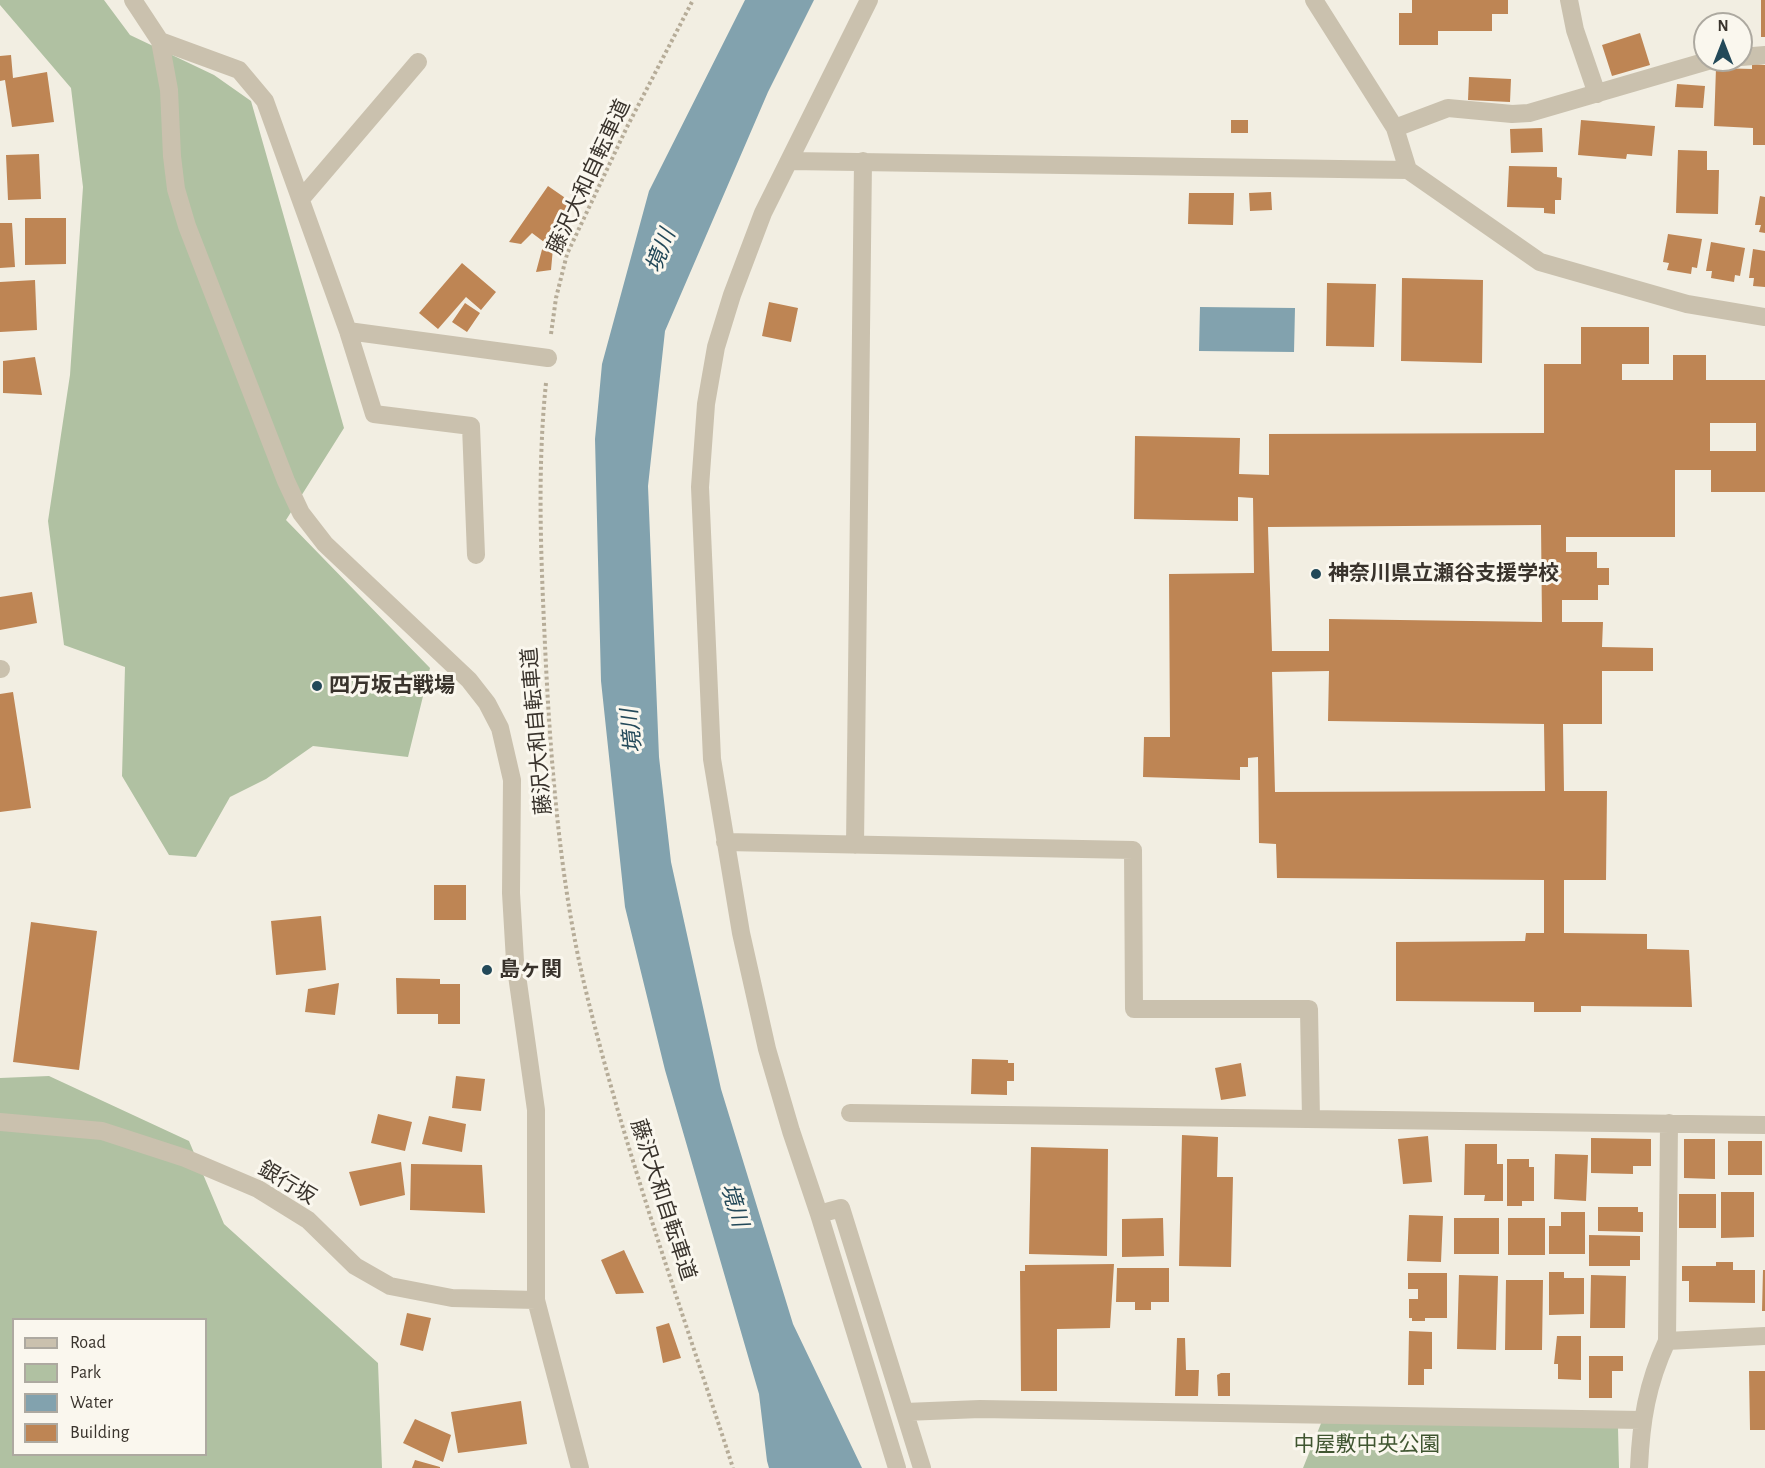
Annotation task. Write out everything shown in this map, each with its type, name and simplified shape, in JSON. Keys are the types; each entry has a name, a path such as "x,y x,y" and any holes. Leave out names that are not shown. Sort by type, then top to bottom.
{"street":[{"path":"133,0 160,40 169,90 176,189 187,226 286,481 302,513 324,544 470,680 500,728 512,780 511,893 515,962 536,1110 536,1300 580,1468"},
{"path":"869,0 764,213 732,295 716,347 706,404 700,487 712,759 741,933 767,1049 897,1468"},
{"path":"1314,0 1395,128 1408,170"},
{"path":"1569,0 1575,30 1597,94"},
{"path":"160,40 239,70 265,101 348,330 374,414 471,426 476,555"},
{"path":"301,199 418,62"},
{"path":"1395,128 1448,108 1512,114 1529,113 1693,66"},
{"path":"789,161 1408,170 1540,262 1687,304 1765,317"},
{"path":"855,846 863,161"},
{"path":"348,330 548,358"},
{"path":"725,842 1133,850 1134,1009 1309,1009 1311,1119"},
{"path":"850,1113 1765,1125"},
{"name":"銀行坂","path":"0,1122 102,1131 185,1158 258,1189 308,1220 355,1266 390,1286 452,1298 536,1300"},
{"path":"1639,1468 1641,1420 1655,1367 1667,1341 1669,1123"},
{"path":"819,1214 841,1208 922,1468"},
{"path":"1667,1341 1765,1336"},
{"path":"905,1413 980,1409 1641,1420"}],"path":[{"name":"藤沢大和自転車道","path":"693,0 627,127 567,254 555,298 548,358 542,440 540,547 548,718 570,901 584,979 610,1084 733,1468"}],"green space":[{"path":"0,0 104,0 130,35 214,75 251,101 344,428 286,520 430,668 408,757 313,746 266,779 230,797 196,857 169,855 122,776 125,667 64,645 48,521 70,375 83,187 71,88 0,5"},
{"path":"49,1076 189,1141 224,1224 378,1363 382,1468 0,1468 0,1078"},
{"name":"中屋敷中央公園","path":"1322,1421 1618,1428 1619,1468 1303,1468"}],"water":[{"name":"境川","path":"745,0 814,0 768,92 665,331 648,486 659,757 671,862 721,1089 793,1324 862,1468 769,1468 759,1394 665,1070 625,907 601,681 595,439 602,364 649,191"},
{"path":"1200,307 1295,308 1294,352 1199,351"}],"building":[{"path":"1412,0 1508,0 1508,14 1492,14 1492,31 1438,31 1438,45 1399,45 1399,13 1412,13"},
{"path":"1761,0 1765,0 1765,37 1761,37"},
{"path":"1640,33 1650,65 1612,76 1602,45"},
{"path":"11,55 13,78 47,72 54,122 12,127 5,80 0,81 0,56"},
{"path":"1753,64 1765,65 1765,145 1753,145 1753,128 1714,126 1716,72 1753,72"},
{"path":"1469,77 1511,79 1510,102 1468,100"},
{"path":"1677,84 1705,86 1703,108 1675,107"},
{"path":"1231,120 1248,120 1248,133 1231,133"},
{"path":"1581,120 1655,126 1652,156 1627,154 1626,159 1578,155"},
{"path":"1542,128 1543,152 1511,153 1510,129"},
{"path":"1678,150 1707,151 1707,170 1719,170 1718,214 1676,213"},
{"path":"39,154 41,199 8,200 6,155"},
{"path":"1509,166 1557,167 1557,177 1562,178 1561,200 1555,200 1555,214 1544,213 1544,208 1507,207"},
{"path":"548,186 574,204 557,249 553,248 551,270 536,272 544,242 532,233 521,244 509,242"},
{"path":"1271,192 1272,210 1250,211 1249,193"},
{"path":"1189,193 1234,193 1233,225 1188,224"},
{"path":"1760,196 1765,197 1765,233 1759,232 1761,225 1755,225"},
{"path":"25,218 66,218 66,264 25,265"},
{"path":"0,223 12,223 15,267 0,268"},
{"path":"1668,234 1702,239 1697,268 1692,267 1691,274 1667,270 1669,263 1663,262"},
{"path":"1711,242 1745,248 1740,276 1735,275 1734,282 1711,278 1712,271 1706,271"},
{"path":"1753,249 1765,251 1765,287 1753,286 1754,278 1749,278"},
{"path":"462,263 496,292 481,310 466,297 438,329 419,313"},
{"path":"1402,278 1483,280 1482,363 1401,361"},
{"path":"35,280 37,330 0,332 0,282"},
{"path":"1327,283 1376,284 1374,347 1326,346"},
{"path":"769,302 798,308 791,342 762,336"},
{"path":"465,303 480,313 467,332 452,322"},
{"path":"1581,327 1649,327 1649,364 1622,364 1622,380 1673,380 1673,355 1706,355 1706,380 1765,380 1765,492 1711,492 1711,470 1675,470 1675,537 1566,537 1566,552 1597,552 1597,568 1609,568 1609,585 1598,585 1598,600 1562,600 1562,622 1603,622 1602,647 1653,648 1653,671 1602,671 1602,724 1563,724 1564,791 1607,791 1606,880 1564,880 1564,933 1647,934 1647,949 1689,950 1692,1007 1581,1006 1581,1012 1534,1012 1534,1002 1396,1001 1396,942 1525,941 1526,933 1544,933 1544,880 1277,878 1276,844 1259,843 1258,757 1248,758 1248,767 1240,767 1240,780 1143,777 1144,737 1170,737 1169,574 1254,573 1253,498 1238,497 1238,521 1134,519 1135,436 1240,438 1239,474 1269,475 1269,434 1544,433 1544,364 1581,364","holes":["1710,423 1756,423 1756,451 1710,451","1541,525 1542,622 1329,619 1329,651 1272,651 1268,527","1329,671 1328,721 1544,724 1545,791 1275,792 1272,672"]},
{"path":"35,357 42,395 3,393 3,361"},
{"path":"32,592 37,623 0,630 0,597"},
{"path":"13,692 31,808 0,812 0,694"},
{"path":"434,885 466,885 466,920 434,920"},
{"path":"321,916 326,970 276,975 271,921"},
{"path":"31,922 97,931 79,1070 13,1062"},
{"path":"396,978 440,979 440,984 460,984 460,1024 438,1024 438,1014 397,1014"},
{"path":"339,983 335,1015 305,1012 308,989"},
{"path":"972,1059 1008,1060 1008,1063 1014,1063 1014,1081 1007,1081 1007,1095 971,1094"},
{"path":"1241,1063 1246,1096 1221,1100 1215,1068"},
{"path":"456,1076 485,1079 481,1111 452,1108"},
{"path":"378,1114 412,1122 405,1151 371,1143"},
{"path":"429,1116 466,1124 462,1152 422,1144"},
{"path":"1182,1135 1218,1137 1217,1177 1233,1177 1231,1267 1179,1266"},
{"path":"1428,1136 1432,1182 1403,1184 1398,1139"},
{"path":"1591,1138 1651,1139 1651,1166 1633,1166 1633,1174 1591,1173"},
{"path":"1684,1139 1715,1139 1715,1179 1684,1178"},
{"path":"1728,1141 1762,1141 1762,1175 1728,1175"},
{"path":"1465,1144 1497,1144 1497,1164 1503,1164 1503,1201 1484,1201 1485,1195 1464,1195"},
{"path":"1031,1147 1108,1149 1107,1256 1029,1254"},
{"path":"1555,1154 1588,1155 1586,1201 1554,1199"},
{"path":"1507,1159 1529,1159 1529,1167 1534,1167 1534,1201 1522,1201 1522,1206 1507,1206"},
{"path":"401,1162 405,1195 360,1206 349,1172"},
{"path":"411,1164 482,1165 485,1213 410,1210"},
{"path":"1721,1192 1754,1192 1754,1237 1721,1238"},
{"path":"1679,1194 1716,1194 1716,1228 1679,1228"},
{"path":"1598,1207 1638,1207 1638,1212 1643,1212 1643,1232 1598,1231"},
{"path":"1561,1212 1585,1212 1585,1254 1549,1254 1549,1226 1561,1226"},
{"path":"1409,1215 1443,1216 1441,1262 1407,1261"},
{"path":"1163,1218 1164,1256 1122,1257 1122,1219"},
{"path":"1454,1218 1499,1218 1499,1254 1454,1254"},
{"path":"1508,1218 1545,1218 1545,1255 1508,1255"},
{"path":"1589,1235 1640,1236 1640,1260 1630,1260 1630,1266 1589,1266"},
{"path":"624,1250 644,1293 616,1294 601,1260"},
{"path":"1716,1262 1733,1262 1733,1270 1755,1270 1755,1303 1689,1302 1689,1281 1682,1281 1682,1266 1716,1266"},
{"path":"1114,1264 1110,1328 1057,1329 1057,1391 1021,1391 1020,1271 1025,1271 1025,1265"},
{"path":"1117,1268 1169,1268 1169,1302 1151,1302 1151,1310 1135,1310 1135,1302 1116,1302"},
{"path":"1763,1270 1765,1270 1765,1311 1762,1311"},
{"path":"1549,1272 1564,1272 1564,1278 1584,1278 1584,1314 1549,1315"},
{"path":"1408,1273 1447,1273 1447,1318 1425,1318 1425,1321 1412,1321 1412,1318 1409,1318 1409,1299 1418,1299 1418,1289 1408,1289"},
{"path":"1459,1275 1498,1276 1496,1350 1457,1349"},
{"path":"1591,1275 1626,1276 1625,1328 1590,1328"},
{"path":"1506,1280 1543,1280 1542,1350 1505,1350"},
{"path":"407,1313 431,1318 423,1351 400,1345"},
{"path":"669,1323 681,1358 663,1363 656,1327"},
{"path":"1409,1331 1432,1332 1432,1369 1424,1369 1424,1385 1408,1385"},
{"path":"1557,1336 1581,1336 1581,1380 1558,1379 1558,1364 1554,1364"},
{"path":"1177,1338 1185,1338 1186,1370 1199,1370 1198,1396 1175,1396"},
{"path":"1589,1356 1623,1356 1623,1371 1612,1371 1612,1398 1589,1398"},
{"path":"1749,1371 1765,1371 1765,1430 1750,1430"},
{"path":"1230,1373 1230,1396 1218,1396 1217,1375"},
{"path":"521,1401 527,1444 458,1453 451,1412"},
{"path":"415,1419 451,1435 443,1462 403,1443"},
{"path":"415,1460 440,1467 440,1468 412,1468"}],"place":[{"name":"神奈川県立瀬谷支援学校","path":"1316,574"},
{"name":"四万坂古戦場","path":"317,686"},
{"name":"島ヶ関","path":"487,970"}]}
